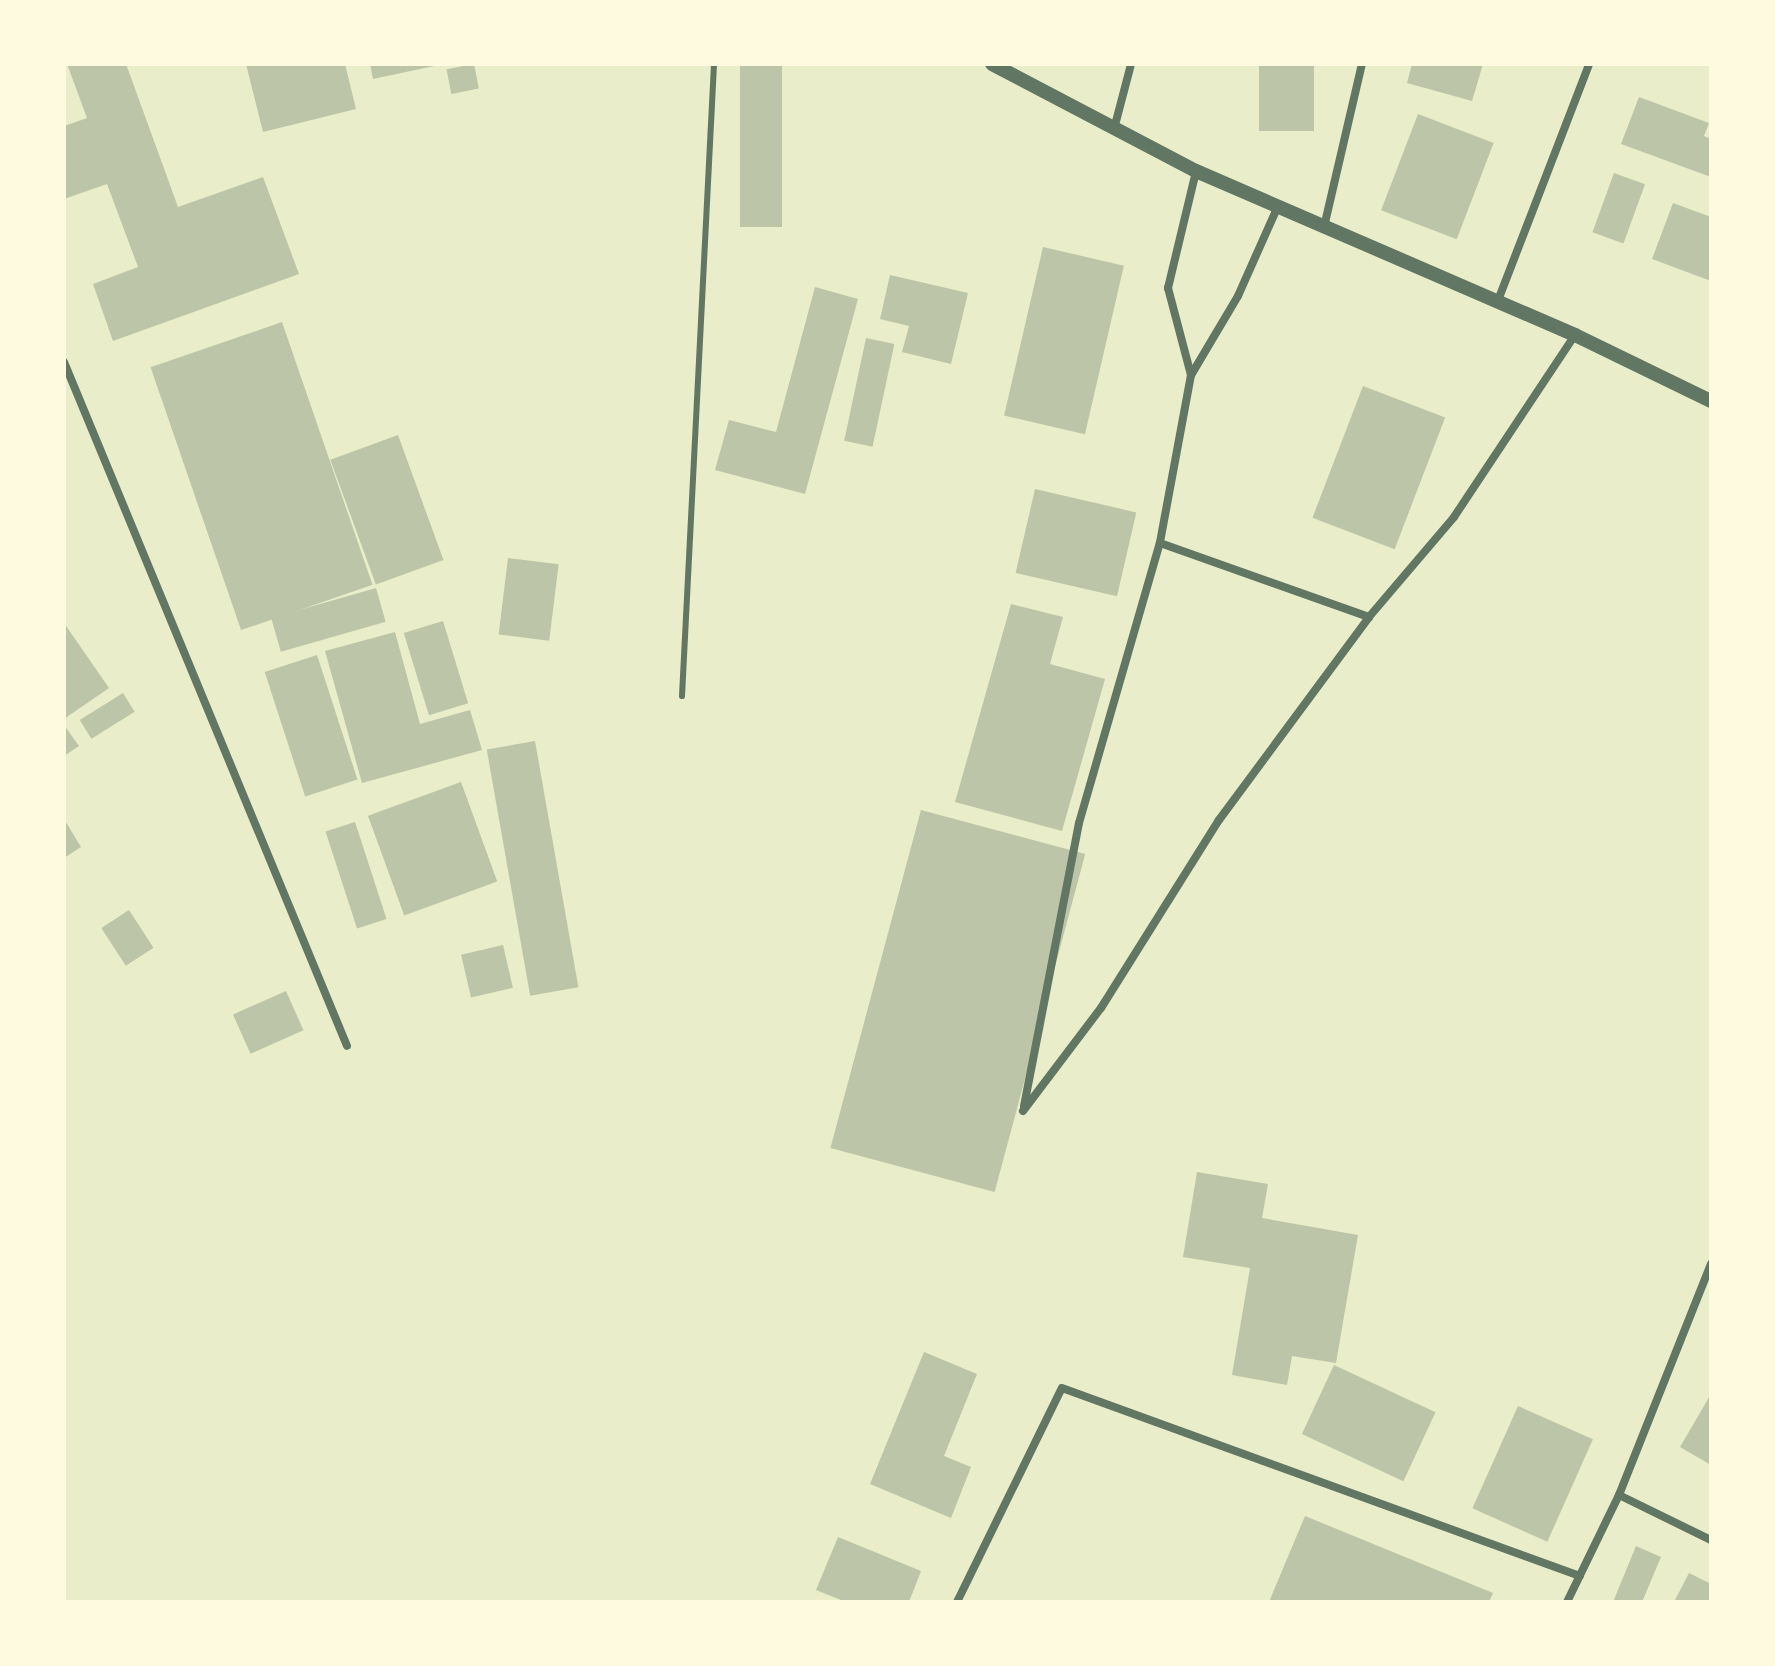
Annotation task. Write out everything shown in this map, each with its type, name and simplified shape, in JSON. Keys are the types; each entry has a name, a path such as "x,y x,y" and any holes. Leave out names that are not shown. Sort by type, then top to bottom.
{"street":[{"path":"992,64 1196,171 1575,335 1711,401"},
{"path":"1114,129 1131,64"},
{"path":"1323,228 1362,64"},
{"path":"1497,303 1589,64"},
{"path":"1191,375 1168,288 1196,171"},
{"path":"1278,205 1238,296 1191,375 1160,543 1079,823 1023,1111 1101,1008 1219,820 1369,617 1454,517 1575,335"},
{"path":"64,362 347,1046"},
{"path":"1160,543 1369,617"},
{"path":"1567,1602 1619,1495 1711,1264"},
{"path":"957,1602 1062,1388 1580,1576"},
{"path":"1619,1495 1711,1540"}],"lane":[{"path":"682,696 714,64"}],"building":[{"path":"67,64 126,64 178,207 263,177 299,274 113,341 93,284 138,267 107,184 64,199 64,126 87,118"},
{"path":"246,64 345,64 356,109 263,132"},
{"path":"370,64 439,64 439,65 373,79"},
{"path":"474,64 479,89 451,94 447,69"},
{"path":"740,64 782,64 782,227 740,227"},
{"path":"1259,64 1314,64 1314,131 1259,131"},
{"path":"1412,64 1483,64 1472,101 1407,83"},
{"path":"1639,97 1709,123 1704,136 1711,139 1711,177 1621,144"},
{"path":"1418,114 1494,143 1457,239 1381,210"},
{"path":"1614,173 1645,184 1623,243 1592,232"},
{"path":"1673,203 1711,217 1711,281 1652,259"},
{"path":"1043,247 1124,266 1085,434 1004,416"},
{"path":"890,275 968,293 951,364 902,352 909,326 880,319"},
{"path":"815,287 858,299 805,494 715,470 729,420 776,432"},
{"path":"282,322 373,585 241,630 151,367"},
{"path":"866,338 894,344 873,447 844,441"},
{"path":"1363,386 1445,418 1395,549 1312,518"},
{"path":"398,435 443,560 376,585 330,460"},
{"path":"1035,489 1136,512 1117,596 1016,573"},
{"path":"508,558 559,564 549,641 499,634"},
{"path":"376,588 386,622 281,652 271,618"},
{"path":"1011,604 1063,617 1050,664 1105,679 1062,831 955,802"},
{"path":"443,621 468,703 429,715 404,633"},
{"path":"64,623 109,688 64,719"},
{"path":"395,632 420,724 470,710 482,750 362,783 325,651"},
{"path":"317,655 357,780 305,797 265,672"},
{"path":"123,693 135,712 91,739 80,720"},
{"path":"64,725 79,746 64,756"},
{"path":"535,741 578,987 530,996 487,750"},
{"path":"461,782 497,882 404,915 368,816"},
{"path":"921,810 1085,854 995,1192 830,1148"},
{"path":"64,819 81,847 64,858"},
{"path":"355,822 387,919 357,929 326,832"},
{"path":"129,910 154,948 126,966 101,928"},
{"path":"503,945 513,988 471,998 461,955"},
{"path":"286,991 303,1030 251,1054 233,1015"},
{"path":"1197,1172 1268,1184 1262,1218 1358,1235 1336,1363 1292,1356 1287,1385 1232,1375 1250,1268 1183,1257"},
{"path":"924,1352 977,1374 944,1456 971,1467 951,1518 870,1484"},
{"path":"1334,1365 1436,1412 1403,1481 1302,1434"},
{"path":"1711,1394 1711,1465 1680,1447"},
{"path":"1518,1406 1593,1439 1547,1542 1472,1508"},
{"path":"1305,1516 1493,1593 1489,1602 1269,1602"},
{"path":"838,1537 921,1571 909,1602 846,1602 816,1590"},
{"path":"1636,1546 1661,1557 1642,1602 1613,1602"},
{"path":"1689,1573 1711,1584 1711,1602 1674,1602"}]}
